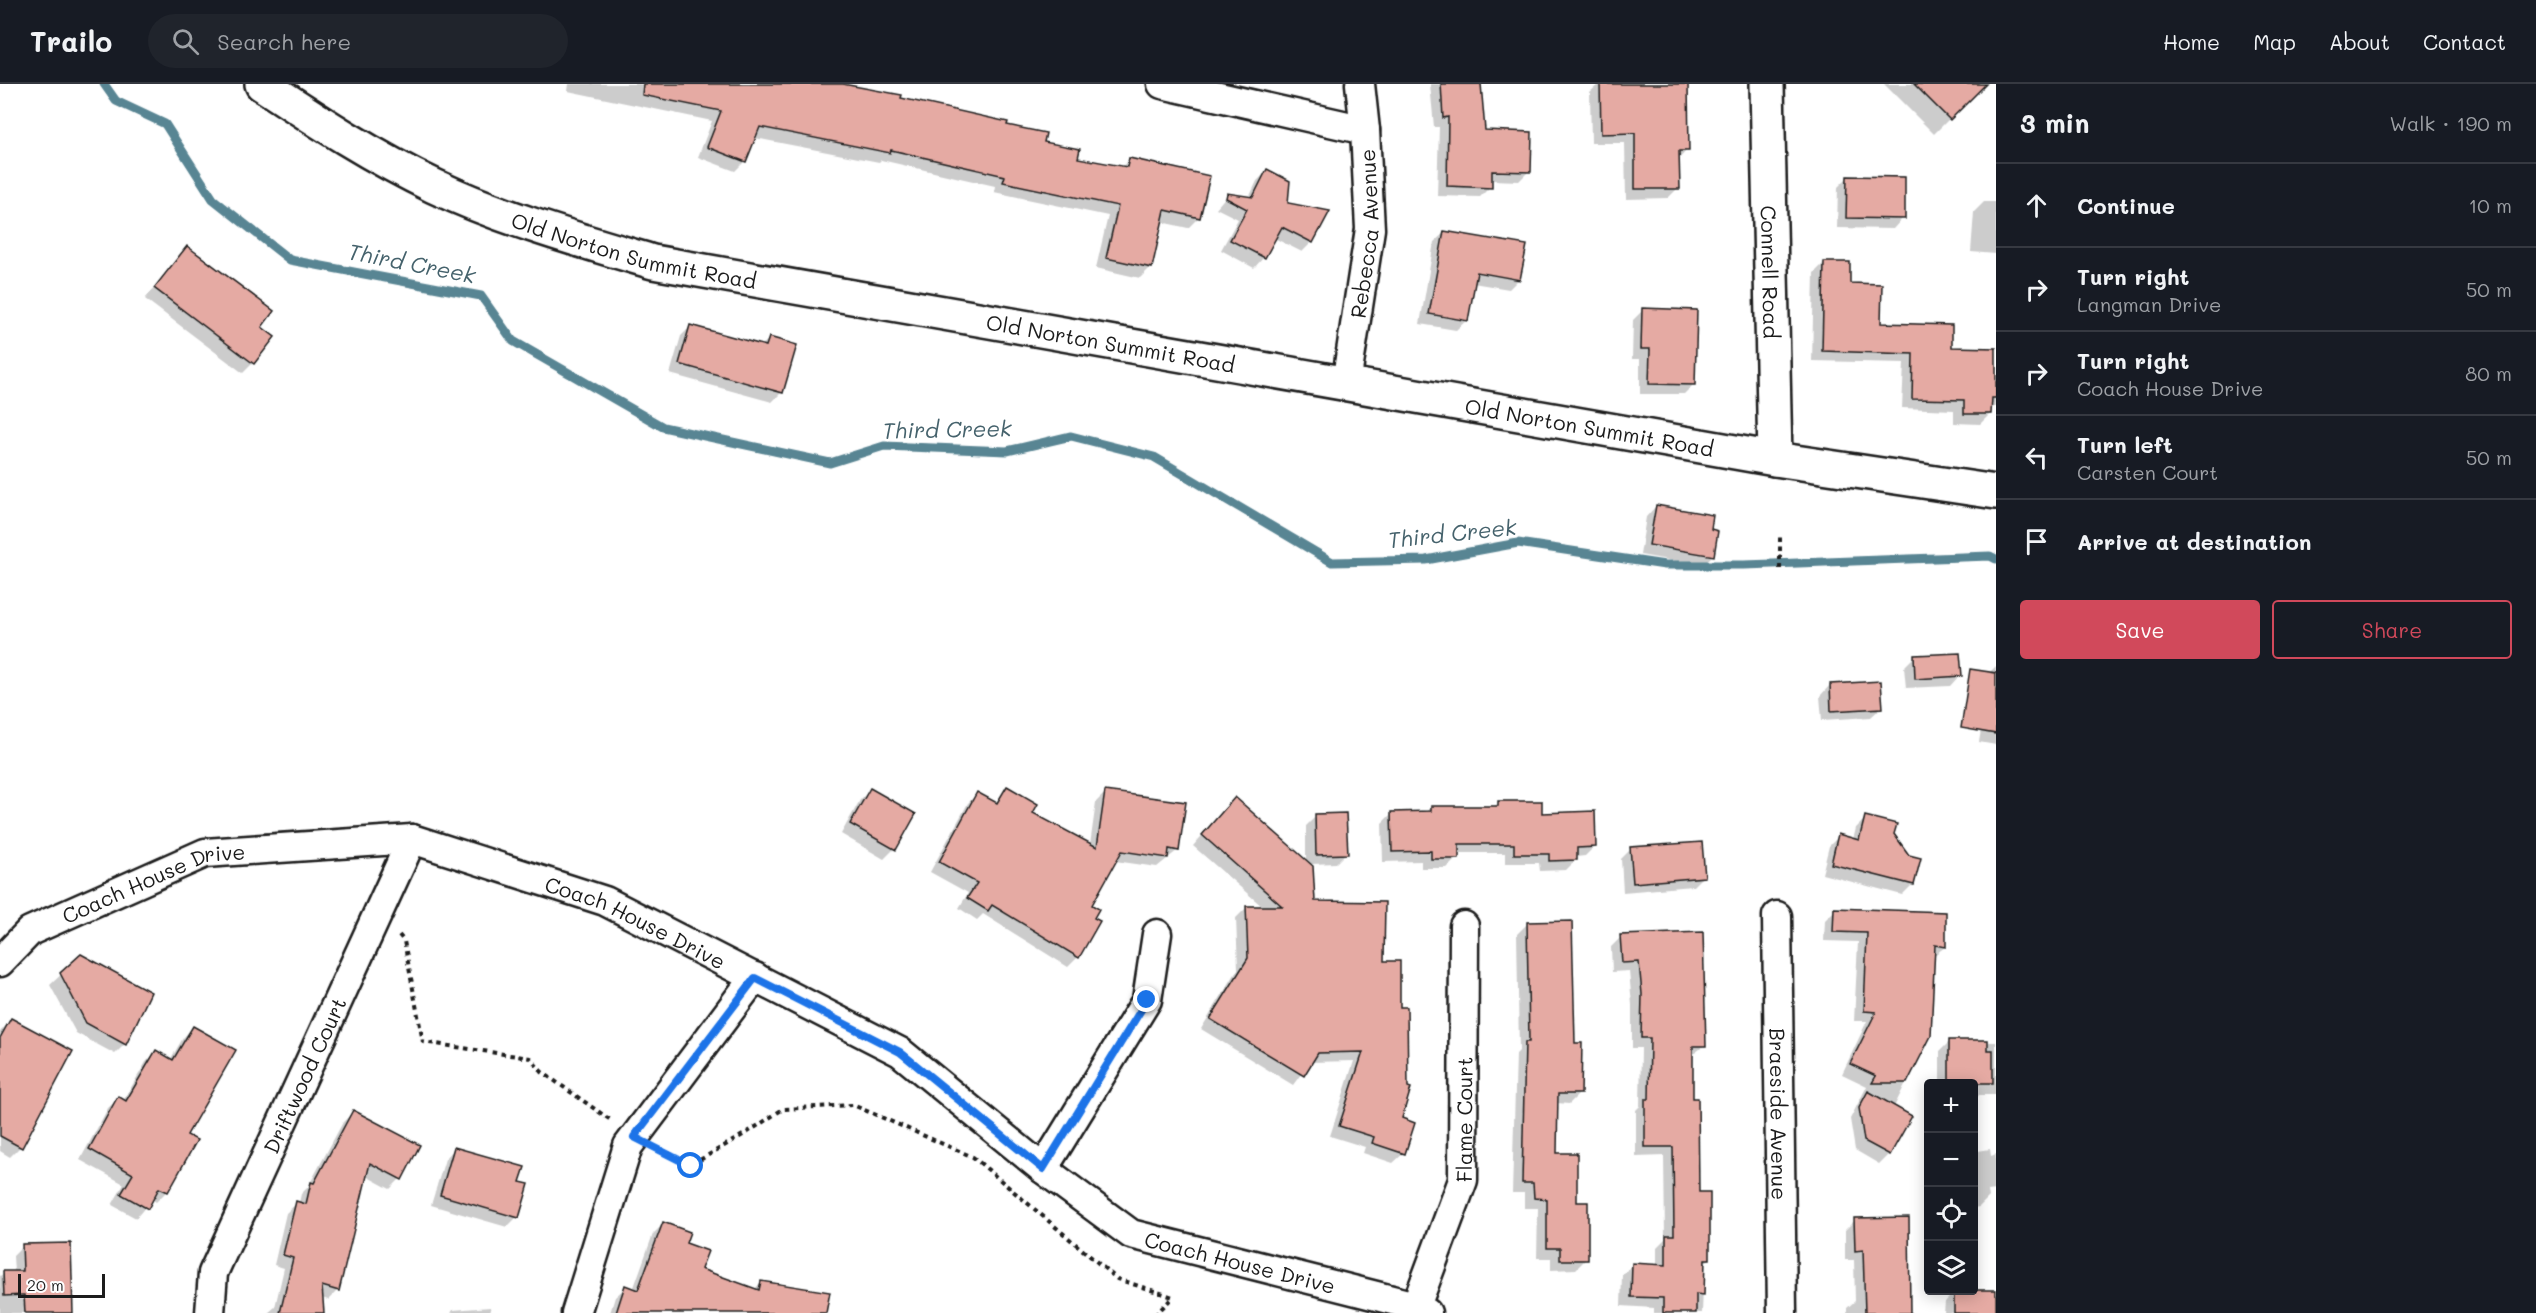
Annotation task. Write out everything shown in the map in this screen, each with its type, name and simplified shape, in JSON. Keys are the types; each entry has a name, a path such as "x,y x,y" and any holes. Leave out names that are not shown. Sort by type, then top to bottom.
{"main road":[{"name":"Old Norton Summit Road","path":"262,84 347,141 435,186 534,226 653,262 1775,459 1996,492"},
{"name":"Connell Road","path":"1767,84 1775,459"}],"street":[{"path":"1162,84 1365,130"},
{"name":"Rebecca Avenue","path":"1346,384 1370,229 1365,130 1360,84"},
{"name":"Driftwood Court","path":"210,1313 213,1273 412,840"},
{"name":"Coach House Drive","path":"0,962 30,931 205,853 412,840 605,901 900,1052 1043,1169 1131,1234 1421,1309"},
{"name":"Braeside Avenue","path":"1777,916 1782,1313"},
{"name":"Flame Court","path":"1421,1309 1463,1180 1464,926"},
{"path":"1043,1169 1147,1000 1157,934"},
{"path":"576,1313 628,1146 755,978"}],"path":[{"path":"1780,537 1780,569"},
{"path":"379,912 404,941 423,1041 530,1058 542,1072 634,1137 691,1166 783,1108 853,1104 973,1157 1117,1279 1173,1297 1157,1313"}],"building":[{"path":"643,84 843,84 902,95 901,98 1046,133 1044,142 1080,149 1078,158 1127,167 1129,158 1210,176 1200,218 1165,210 1152,268 1106,258 1118,206 1003,182 1005,176 891,150 890,153 760,127 746,162 707,147 721,111 642,95"},
{"path":"1441,84 1481,84 1485,130 1532,132 1531,172 1492,171 1492,188 1447,186 1448,117 1443,118"},
{"path":"1600,84 1688,84 1689,151 1679,151 1680,189 1635,189 1635,133 1601,134"},
{"path":"1914,84 1986,84 1950,120"},
{"path":"1267,169 1290,181 1288,203 1330,211 1313,243 1282,227 1265,258 1230,240 1247,209 1226,198 1227,193 1253,197"},
{"path":"1847,176 1905,177 1905,219 1846,218"},
{"path":"1444,231 1527,245 1520,280 1477,272 1468,321 1429,314"},
{"path":"187,246 274,311 262,327 275,337 254,364 154,288"},
{"path":"1824,262 1850,262 1850,283 1882,284 1881,323 1952,325 1952,347 1996,348 1996,398 1992,398 1991,414 1964,414 1964,400 1912,399 1913,354 1822,351"},
{"path":"1642,308 1697,310 1695,385 1649,384 1650,349 1641,349"},
{"path":"690,325 766,346 769,337 797,345 783,393 679,364"},
{"path":"1656,505 1713,515 1711,529 1718,531 1714,556 1649,545"},
{"path":"1960,653 1962,676 1915,679 1914,655"},
{"path":"1970,669 1996,673 1996,734 1961,728"},
{"path":"1881,681 1883,708 1831,711 1830,684"},
{"path":"1007,786 1038,804 1033,813 1097,847 1105,791 1186,802 1179,851 1169,849 1168,858 1122,851 1092,905 1099,909 1094,918 1100,921 1079,958 992,905 988,911 967,898 977,883 939,862 977,792 997,803"},
{"path":"870,788 916,814 896,850 850,824"},
{"path":"1235,797 1313,866 1315,901 1385,902 1384,961 1400,961 1400,1007 1407,1007 1408,1087 1411,1088 1402,1118 1415,1123 1405,1154 1372,1143 1374,1137 1339,1126 1363,1052 1318,1053 1304,1076 1210,1019 1248,958 1246,906 1282,906 1202,835"},
{"path":"1498,801 1542,801 1542,813 1595,811 1596,847 1577,848 1577,860 1549,861 1549,854 1514,854 1514,844 1459,844 1459,859 1431,859 1431,851 1392,852 1391,812 1431,811 1431,806 1498,806"},
{"path":"1346,813 1348,854 1316,855 1315,814"},
{"path":"1865,816 1897,824 1894,834 1909,855 1921,858 1914,885 1831,864 1838,834 1859,840"},
{"path":"1702,842 1705,877 1633,883 1630,847"},
{"path":"1834,908 1946,912 1946,947 1935,945 1931,1036 1907,1083 1872,1083 1876,1076 1850,1064 1876,1012 1864,1011 1867,933 1833,932"},
{"path":"1572,921 1575,1043 1582,1043 1581,1094 1558,1094 1557,1153 1577,1153 1577,1202 1588,1202 1588,1260 1560,1260 1560,1248 1547,1248 1547,1199 1534,1198 1533,1183 1522,1183 1525,1042 1529,1042 1527,922"},
{"path":"1703,932 1706,1046 1693,1046 1693,1098 1698,1098 1699,1192 1710,1192 1710,1259 1705,1259 1704,1295 1696,1294 1696,1313 1663,1313 1663,1298 1631,1297 1632,1263 1666,1265 1666,1235 1674,1235 1673,1147 1645,1147 1645,1099 1649,1099 1650,1038 1641,1038 1642,994 1639,962 1622,963 1620,935"},
{"path":"81,954 151,992 126,1045 86,1023 60,973"},
{"path":"11,1018 73,1051 22,1148 0,1136 0,1038"},
{"path":"193,1026 236,1050 187,1135 197,1140 168,1192 159,1188 148,1209 121,1194 133,1174 89,1149 118,1096 126,1101 156,1050 173,1060"},
{"path":"1949,1040 1988,1040 1988,1050 1993,1050 1993,1083 1978,1083 1978,1079 1949,1079"},
{"path":"1868,1091 1912,1116 1890,1155 1864,1141 1859,1108"},
{"path":"353,1110 420,1145 402,1180 370,1163 339,1291 322,1286 324,1313 280,1313 293,1258 283,1255 296,1201 306,1204 311,1182 314,1183"},
{"path":"454,1147 525,1167 520,1182 529,1184 519,1218 440,1195"},
{"path":"1909,1217 1910,1313 1865,1313 1863,1250 1855,1251 1854,1218"},
{"path":"663,1222 690,1232 686,1243 708,1251 701,1269 759,1290 761,1281 830,1292 826,1313 616,1313 625,1285 638,1290"},
{"path":"71,1243 73,1313 25,1313 24,1295 4,1296 3,1271 23,1271 22,1244"},
{"path":"1978,1290 1996,1290 1996,1313 1954,1313 1954,1295 1978,1295"}],"waterway":[{"name":"Third Creek","path":"104,84 116,101 165,124 213,199 290,260 481,296 513,341 663,427 830,463 884,446 1007,451 1071,436 1154,457 1332,562 1426,560 1518,543 1665,565 1744,565 1990,556 1996,559"}],"route":[{"path":"691,1166 634,1137 755,978 900,1052 1043,1169 1147,1000"}]}
